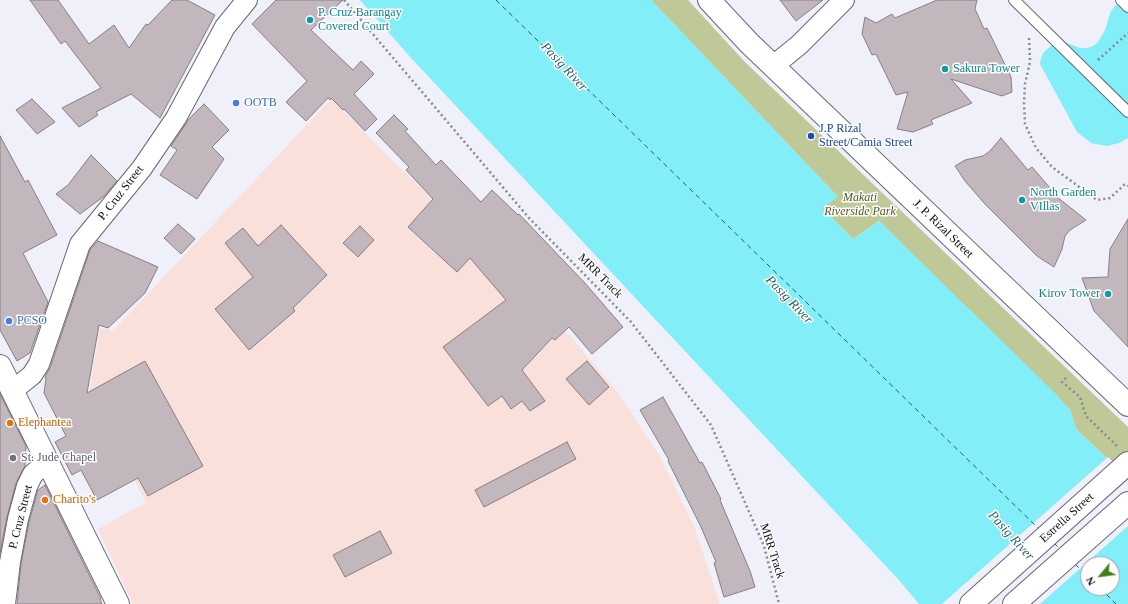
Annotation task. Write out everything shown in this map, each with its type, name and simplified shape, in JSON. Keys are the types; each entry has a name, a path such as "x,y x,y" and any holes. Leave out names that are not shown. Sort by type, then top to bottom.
{"main road":[{"name":"J. P. Rizal Street","path":"709,0 749,43 1128,405"},
{"path":"0,366 118,604"},
{"name":"Estrella Street","path":"971,604 1128,463"},
{"path":"1014,604 1128,503"}],"street":[{"name":"P. Cruz Street","path":"12,391 32,375 39,364 80,244 142,168 176,118 225,27 247,0"},
{"path":"773,66 799,45 844,0"},
{"name":"P. Cruz Street","path":"5,604 10,562 18,519 27,486 33,474 48,461"}],"lane":[{"path":"1014,0 1128,112"},
{"path":"1121,0 1128,6"}],"path":[{"name":"MRR Track","path":"344,0 529,218 631,322 711,425 764,546 778,604"},
{"path":"1028,32 1030,62 1025,84 1025,124 1036,148 1052,167 1097,200 1110,198 1125,184 1128,186"},
{"path":"1086,71 1128,33"},
{"path":"1066,378 1062,382 1080,397 1086,416 1116,445"}],"shaded area":[{"path":"331,99 570,336 619,394 659,455 694,526 720,604 133,604 98,529 146,502 89,395 100,328 113,331"}],"green space":[{"name":"Makati Riverside Park","path":"651,0 688,0 745,62 1128,427 1128,478 1076,429 1070,410 879,221 853,239 822,208 837,196"}],"water":[{"name":"Pasig River","path":"360,0 651,0 838,197 822,208 853,239 879,221 1055,393 1070,410 1076,429 1128,478 1128,604 919,604 898,579 412,59"},
{"path":"1128,2 1128,138 1119,143 1107,146 1091,143 1077,132 1040,64 1041,58 1044,52 1054,43 1067,43 1080,48 1093,46 1098,42 1105,30 1111,11 1115,6"}],"pier":[{"path":"1108,457 1128,476 1128,526 1094,556 1080,556 1080,569 1040,604 942,604"}],"building":[{"path":"30,0 58,0 89,44 114,25 129,48 146,24 148,25 172,0 187,0 215,15 160,118 131,94 96,112 98,115 79,127 62,108 101,88 65,41 61,44"},
{"path":"276,0 343,0 311,30 353,70 361,61 374,74 354,94 377,119 365,131 331,98 330,100 328,98 306,121 286,102 307,81 252,24"},
{"path":"780,0 823,0 796,21"},
{"name":"Sakura Tower","path":"937,0 977,0 975,9 984,29 987,28 1011,77 1012,92 1002,96 951,79 972,103 931,120 933,124 913,132 897,129 908,92 896,95 876,54 872,55 862,34 865,17 876,23 892,14 895,18"},
{"path":"32,99 55,122 37,134 16,110"},
{"path":"204,104 229,130 212,147 224,159 197,199 160,175 177,150 171,146 189,119"},
{"path":"394,115 408,129 405,131 436,165 441,160 481,202 492,190 518,215 519,214 584,282 623,327 592,354 569,327 555,340 552,338 522,370 545,401 530,411 522,401 511,409 502,396 488,406 443,347 506,300 470,258 457,272 408,227 433,199 406,170 409,167 376,133"},
{"path":"0,136 25,182 28,180 57,235 23,253 48,302 30,353 17,361 0,330"},
{"name":"North Garden VIllas","path":"1001,138 1028,170 1032,167 1057,197 1086,220 1070,230 1065,236 1062,249 1054,267 1037,256 985,204 965,181 955,166 965,160 983,156 990,151"},
{"path":"91,155 117,181 103,197 80,214 56,194 68,185"},
{"name":"Kirov Tower","path":"1128,219 1128,347 1094,311 1082,278 1108,277 1110,249"},
{"path":"178,224 195,239 181,254 164,238"},
{"path":"281,225 327,275 293,308 295,311 249,350 215,309 253,277 225,243 243,228 258,246"},
{"path":"360,226 374,240 358,257 343,243"},
{"path":"98,241 158,267 145,293 108,328 99,325 87,393 145,361 203,466 148,496 138,478 97,500 81,470 72,475 55,442 66,436 44,393 45,377 50,368 90,250"},
{"path":"587,361 609,387 589,405 566,379"},
{"name":"St. Jude Chapel","path":"0,394 26,446 25,466 16,483 0,553"},
{"path":"663,397 700,463 702,462 721,499 720,500 750,571 755,587 724,597 714,563 716,562 701,527 668,461 669,460 640,410"},
{"path":"567,442 576,459 484,507 475,490"},
{"path":"45,485 101,599 102,604 17,604 21,564 29,522 38,490"},
{"path":"380,531 392,553 345,577 333,555"}],"ferry route":[{"path":"496,0 1038,528"},
{"path":"1054,543 1060,549"},
{"path":"1075,564 1080,569"},
{"path":"1108,596 1116,604"}],"place":[{"name":"P. Cruz Barangay Covered Court","path":"310,20"},
{"name":"Sakura Tower","path":"945,69"},
{"name":"OOTB","path":"236,103"},
{"name":"J.P Rizal Street/Camia Street","path":"811,136"},
{"name":"North Garden VIllas","path":"1022,200"},
{"name":"Kirov Tower","path":"1108,294"},
{"name":"PCSO","path":"9,321"},
{"name":"Elephantea","path":"10,423"},
{"name":"St. Jude Chapel","path":"13,458"},
{"name":"Charito's","path":"45,500"}]}
